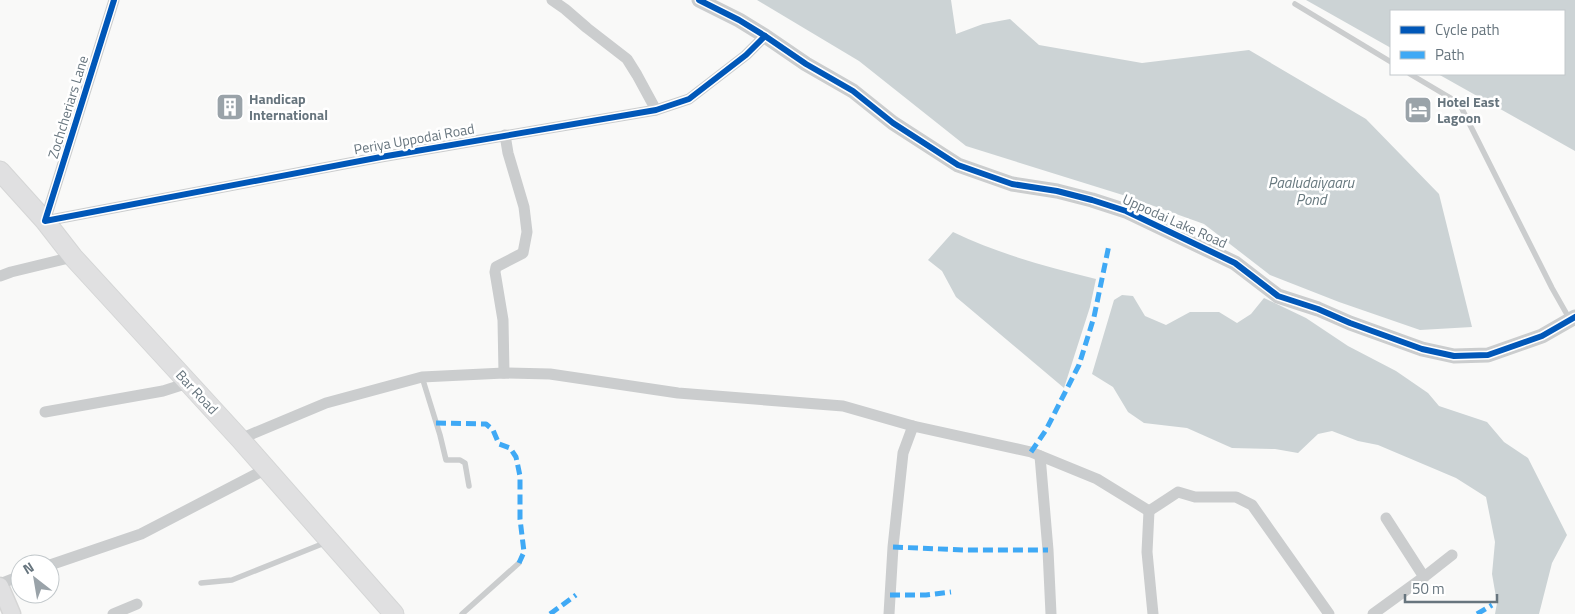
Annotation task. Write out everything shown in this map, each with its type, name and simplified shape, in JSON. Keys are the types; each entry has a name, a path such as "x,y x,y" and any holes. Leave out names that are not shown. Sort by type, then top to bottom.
{"main road":[{"name":"Bar Road","path":"0,171 46,221 73,257 240,439 394,614"},
{"path":"1,592 12,614"}],"street":[{"name":"Zochcheriars Lane","path":"46,221 114,0"},
{"path":"552,0 627,59 656,110"},
{"name":"Uppodai Lake Road","path":"699,0 739,20 806,64 853,91 893,123 958,165 1012,184 1057,191 1126,211 1235,263 1278,296 1318,309 1413,346 1454,356 1488,355 1542,336 1573,318"},
{"name":"Periya Uppodai Road","path":"46,221 371,159 656,110 690,99 746,55 765,36"},
{"path":"504,373 503,320 495,272 496,267 523,254 527,232 524,208 508,154 505,135"},
{"path":"0,276 73,257"},
{"path":"240,439 326,403 422,378 504,373 550,374 678,393 843,406 913,426 1031,452 1097,479 1149,510"},
{"path":"45,412 163,391 188,382"},
{"path":"890,614 892,546 903,453 913,426"},
{"path":"1040,456 1051,614"},
{"path":"60,562 141,534 266,469"},
{"path":"1149,510 1178,492 1195,497 1236,497 1252,505 1328,614"},
{"path":"1149,510 1147,552 1153,614"},
{"path":"1386,518 1424,577"},
{"path":"1372,614 1452,555"},
{"path":"113,614 137,604"}],"lane":[{"path":"1296,4 1390,61"},
{"path":"1412,75 1459,103 1552,288 1573,318"},
{"path":"422,378 446,460 460,460 465,463 469,486"},
{"path":"201,583 232,580 329,541"},
{"path":"462,614 519,564"}],"water":[{"name":"Paaludaiyaaru Pond","path":"757,0 951,0 956,34 983,24 1010,19 1039,45 1142,63 1249,50 1366,119 1439,194 1472,327 1420,330 1339,302 1270,275 1204,224 1126,196 966,146 859,61"},
{"path":"1306,0 1575,0 1575,151 1440,75 1565,75 1565,10 1390,10 1390,47"},
{"path":"953,232 1006,254 1096,279 1090,307 1064,388 956,297 942,271 928,260"},
{"path":"1122,295 1133,296 1145,316 1166,325 1190,312 1219,312 1237,323 1251,314 1264,298 1306,318 1348,346 1396,371 1428,393 1439,406 1487,422 1504,442 1528,458 1567,535 1552,563 1539,614 1495,614 1497,603 1492,574 1495,542 1486,497 1456,478 1378,445 1358,441 1332,431 1318,434 1298,453 1275,449 1232,448 1187,428 1144,423 1128,412 1113,387 1092,374 1114,300"}],"marked path":[{"path":"1031,452 1046,430 1079,365 1094,317 1109,245"},
{"path":"436,423 486,424 493,430 499,444 510,448 516,457 520,476 520,519 524,552 519,563"},
{"path":"893,547 965,550 1048,550"},
{"path":"890,595 926,595 951,592"},
{"path":"550,614 576,595"},
{"path":"1477,614 1492,605"}],"cycle path":[{"path":"114,0 45,221 381,157 656,110 689,99 746,55 765,36"},
{"path":"699,0 739,20 806,64 853,91 893,123 958,165 1012,184 1057,191 1126,211 1235,263 1278,296 1318,309 1350,323 1422,349 1454,356 1488,355 1542,336 1575,317"}],"place":[{"name":"Handicap International","path":"230,107"},
{"name":"Hotel East Lagoon","path":"1418,110"}]}
